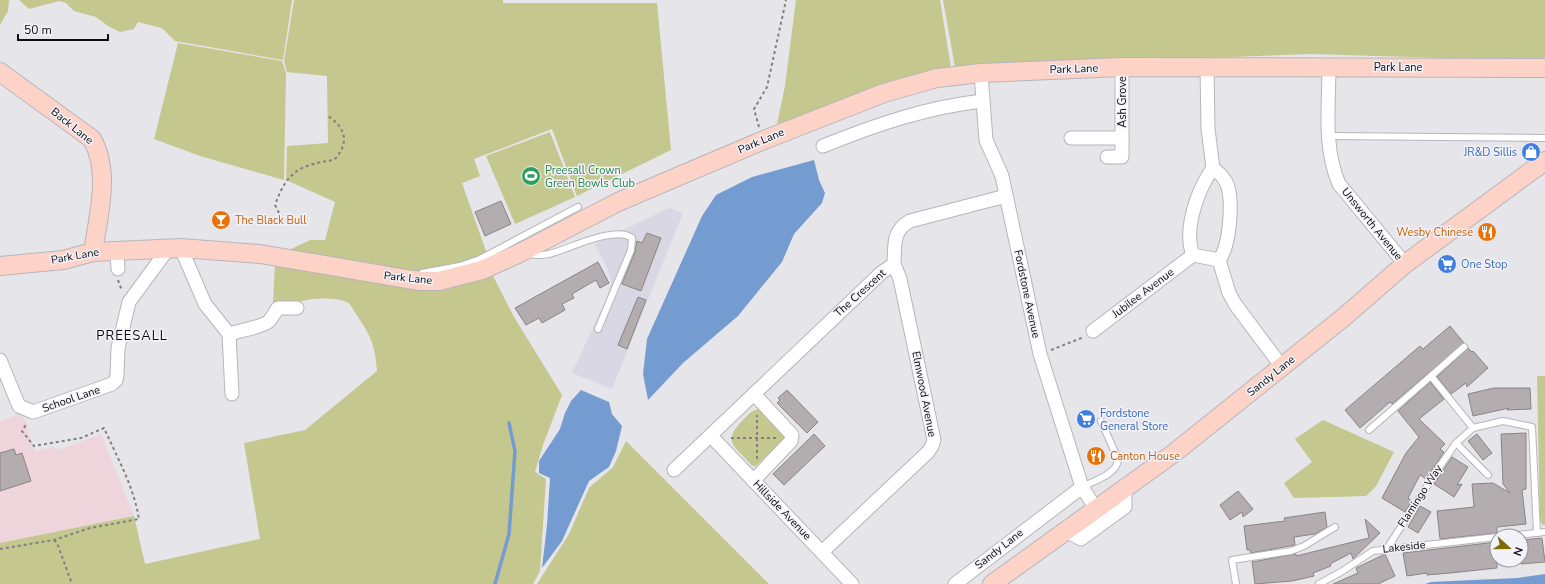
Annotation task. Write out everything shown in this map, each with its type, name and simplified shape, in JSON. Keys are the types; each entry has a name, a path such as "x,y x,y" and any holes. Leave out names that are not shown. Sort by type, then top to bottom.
{"main road":[{"name":"Park Lane","path":"0,266 63,260 93,252 174,248 260,254 410,280 450,280 482,270 520,253 618,202 764,140 822,116 914,84 938,78 981,73 1122,67 1329,66 1545,68"},
{"name":"Back Lane","path":"0,72 92,140 96,146 101,173 102,191 93,252"},
{"name":"Sandy Lane","path":"992,584 1125,489 1282,367 1405,264 1545,161"}],"street":[{"path":"1208,66 1208,129 1213,168 1198,191 1194,206 1190,247 1192,255 1219,260"},
{"name":"Unsworth Avenue","path":"1329,66 1329,136 1332,169 1339,184 1405,264"},
{"name":"Ash Grove","path":"1107,157 1122,157 1122,67"},
{"name":"Fordstone Avenue","path":"981,73 986,140 997,163 1006,196 1040,354 1082,487 1096,509"},
{"path":"823,146 871,127 909,116 942,108 983,101"},
{"name":"Ash Grove","path":"1071,138 1122,138"},
{"path":"1213,168 1227,183 1229,199 1227,242 1224,254 1219,260"},
{"name":"The Crescent","path":"674,470 863,289 894,264 897,234 902,225 910,221 1006,196"},
{"path":"129,302 174,248 205,304 229,334 232,394"},
{"path":"117,251 118,269"},
{"name":"Jubilee Avenue","path":"1093,331 1192,255"},
{"path":"1219,260 1229,293 1235,304 1282,367"},
{"name":"Elmwood Avenue","path":"822,552 932,446 934,440 900,279 894,264"},
{"name":"School Lane","path":"33,412 109,386 116,380 118,348 129,302"},
{"path":"229,334 252,327 261,327 268,322 278,308 297,308"},
{"path":"0,360 19,406 33,412"},
{"path":"753,481 791,441 792,435 754,394"},
{"name":"Hillside Avenue","path":"711,436 852,584"},
{"name":"Sandy Lane","path":"955,584 1082,487"},
{"path":"1066,531 1081,539 1125,507 1125,489"}],"lane":[{"path":"1329,136 1545,138"},
{"path":"410,280 422,273 460,266 480,259 578,207"},
{"path":"520,253 539,256 550,254 593,240 621,234 626,234 632,238 631,250 598,329"},
{"path":"1369,430 1464,347"},
{"path":"1431,376 1473,428"},
{"path":"1082,487 1112,472 1118,463 1118,459 1101,421"},
{"name":"Flamingo Way","path":"1386,550 1417,499 1456,443 1473,428 1503,421 1532,427 1537,533"},
{"path":"1456,443 1488,475"},
{"path":"1236,584 1232,560 1291,551 1304,546 1335,527"},
{"path":"1529,534 1545,532"},
{"name":"Lakeside","path":"1320,584 1373,551 1489,538"}],"path":[{"path":"764,140 754,109 767,87 786,0"},
{"path":"279,214 275,205 286,180 299,168 313,163 334,160 343,148 343,130 339,123 328,116"},
{"path":"118,269 120,286 129,302"},
{"path":"1040,354 1080,340 1093,331"},
{"path":"756,466 758,409"},
{"path":"0,548 54,540 90,528 139,519 138,509 104,428 81,438 34,446 22,431 33,412"},
{"path":"731,438 778,438"},
{"path":"54,540 57,543 72,584"}],"shaded area":[{"path":"669,208 683,213 612,389 572,373 607,297 611,281 606,265 594,244"},
{"path":"20,414 28,425 27,431 35,451 53,447 58,450 101,434 134,516 0,544 0,421"}],"green space":[{"path":"0,0 9,0 8,11 0,25"},
{"path":"19,0 292,0 283,60 175,41 162,28 138,22 134,29 120,32 108,26 96,17 74,11 66,3 59,1 29,9"},
{"path":"294,0 503,0 503,3 657,3 671,150 577,196 552,129 474,159 480,176 462,183 487,254 467,261 416,274 287,251 310,240 325,240 335,202 286,180 287,146 328,143 327,76 287,72 284,61"},
{"path":"796,0 940,0 951,68 856,96 777,124 785,86"},
{"path":"943,0 1545,0 1545,61 1310,54 955,67"},
{"path":"178,43 282,61 286,73 284,180 200,156 154,139"},
{"name":"Preesall Crown Green Bowls Club","path":"550,132 575,197 515,224 486,156"},
{"path":"275,263 344,275 492,274 514,317 562,395 543,445 535,472 546,479 540,571 533,584 0,584 0,543 134,516 145,564 260,539 244,443 305,430 377,371 375,354 371,341 348,303 326,298 289,303 273,302"},
{"path":"1537,376 1545,376 1545,525 1543,525 1540,521"},
{"path":"758,409 761,410 785,435 785,438 756,466 752,466 736,449 732,440 736,428 749,414"},
{"path":"1323,420 1394,452 1376,486 1366,496 1294,498 1284,483 1312,462 1295,439"},
{"path":"626,441 769,584 537,584 569,534 589,488 613,467"}],"water":[{"path":"814,160 819,180 825,193 822,203 794,234 782,262 738,316 683,363 648,400 643,374 647,339 702,216 716,195 752,177"},
{"path":"581,390 609,402 612,414 622,426 616,451 609,467 589,481 562,541 542,568 550,478 539,473 539,461 560,429 571,401"},
{"path":"1545,574 1545,584 1425,584 1431,582 1517,578"}],"building":[{"path":"501,201 511,224 485,236 475,212"},
{"path":"647,233 661,238 641,291 622,284 635,252 637,241 642,243"},
{"path":"598,262 609,283 600,288 596,280 572,294 574,298 562,304 565,310 542,323 539,318 526,325 515,308"},
{"path":"638,297 646,300 627,349 618,345"},
{"path":"1450,326 1464,343 1392,404 1390,402 1360,428 1345,410 1420,346 1423,349"},
{"path":"1468,348 1472,352 1473,351 1488,368 1467,387 1466,383 1451,394 1437,377"},
{"path":"1430,382 1444,399 1419,419 1445,444 1440,449 1444,452 1426,479 1420,475 1408,498 1412,501 1405,512 1382,498 1406,453 1419,437 1398,411"},
{"path":"1494,388 1530,388 1531,409 1507,410 1509,408 1473,416 1468,394"},
{"path":"787,390 818,422 807,433 777,403 780,400 778,398"},
{"path":"1526,433 1526,489 1522,490 1526,524 1489,528 1489,534 1440,539 1437,511 1474,507 1472,484 1493,483 1510,493 1503,484 1501,434"},
{"path":"814,434 825,446 784,485 773,474"},
{"path":"1477,434 1492,453 1483,460 1468,441"},
{"path":"14,449 16,455 22,453 31,481 0,491 0,453"},
{"path":"1452,457 1468,467 1457,485 1462,484 1454,497 1434,484"},
{"path":"1238,491 1253,509 1243,517 1242,512 1230,520 1220,505"},
{"path":"1420,506 1431,512 1418,533 1408,527"},
{"path":"1325,512 1327,527 1315,534 1294,537 1295,545 1251,553 1250,550 1247,550 1244,526 1285,521 1284,518"},
{"path":"1365,519 1380,533 1353,559 1351,553 1330,564 1331,566 1313,573 1314,576 1292,581 1255,584 1252,562 1296,554 1296,556 1369,538"},
{"path":"1542,538 1545,562 1529,563 1529,539"},
{"path":"1489,543 1489,568 1497,568 1427,575 1427,573 1407,576 1403,553"},
{"path":"1385,554 1395,576 1378,584 1333,584 1358,573 1356,568"}],"waterway":[{"path":"495,584 509,534 515,451 509,423"}],"place":[{"name":"JR&D Sillis","path":"1531,152"},
{"name":"Preesall Crown Green Bowls Club","path":"531,176"},
{"name":"The Black Bull","path":"221,220"},
{"name":"Wesby Chinese","path":"1487,232"},
{"name":"One Stop","path":"1447,264"},
{"name":"Fordstone General Store","path":"1086,419"},
{"name":"Canton House","path":"1096,456"}],"district":[{"name":"PREESALL","path":"132,336"}]}
